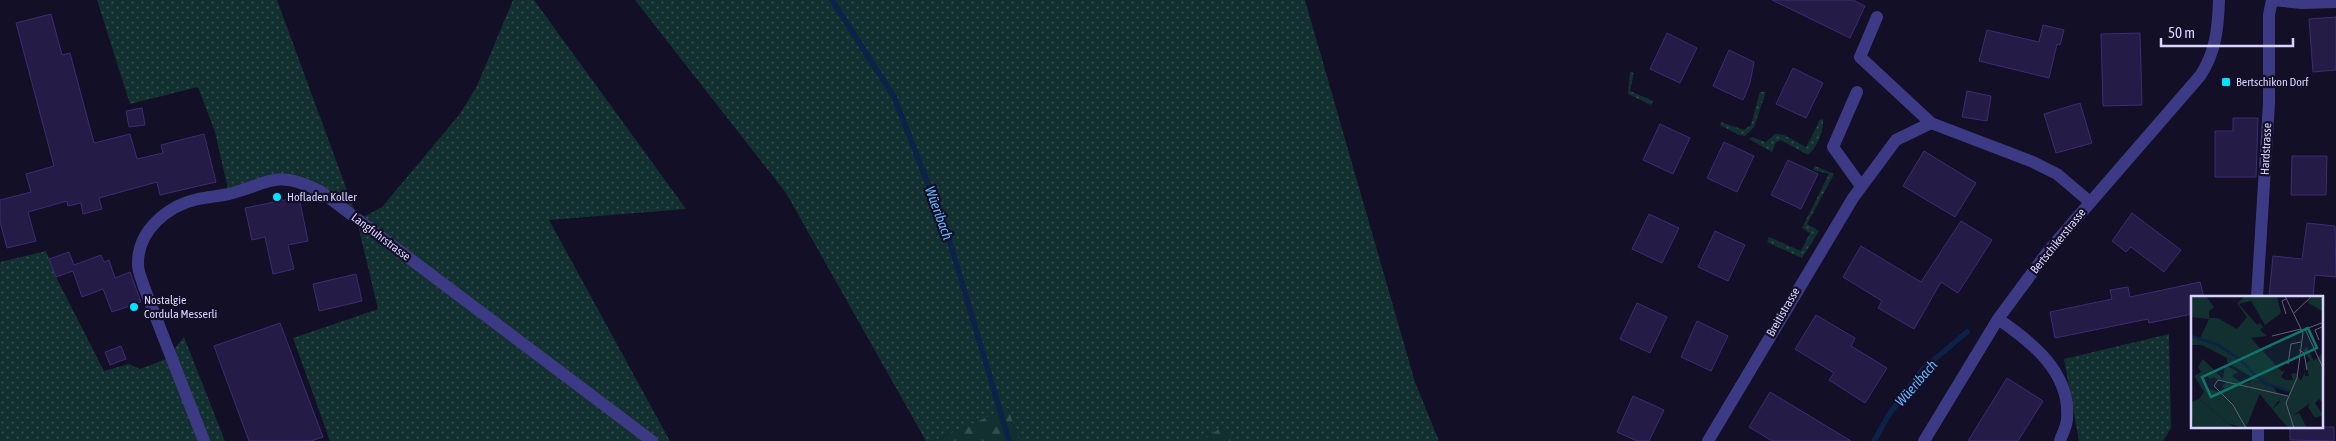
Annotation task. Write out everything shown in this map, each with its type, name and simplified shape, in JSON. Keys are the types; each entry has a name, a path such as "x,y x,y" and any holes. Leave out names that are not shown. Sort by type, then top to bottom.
{"street":[{"name":"Bertschikerstrasse","path":"1924,441 1940,411 1998,319 2049,250 2188,92 2212,55 2217,35 2219,0"},
{"path":"2272,0 2302,4 2336,2"},
{"name":"Hardstrasse","path":"2257,296 2269,103 2269,15 2272,0"},
{"path":"1877,17 1860,57 1931,123 2033,162 2057,174 2090,202"},
{"path":"1857,92 1833,147 1861,186"},
{"name":"Breitistrasse","path":"1708,441 1795,291 1861,186 1896,140 1931,123"},
{"name":"Langfuhrstrasse","path":"204,441 144,287 138,265 141,243 155,221 180,205 197,199 229,194 274,179 299,180 320,191 652,441"},
{"path":"1998,319 2014,330 2053,366 2065,394 2067,420 2060,441"},
{"path":"2258,428 2258,441"}],"green space":[{"path":"97,0 277,0 358,220 382,207 459,115 476,88 513,0 534,0 686,209 549,220 670,441 330,441 293,338 378,309 357,221 299,180 229,194 215,132 198,87 130,104"},
{"path":"635,0 1305,0 1415,382 1439,441 1231,441 1221,427 1203,441 1019,441 1008,409 933,441 926,441 786,193"},
{"path":"1630,72 1634,73 1630,91 1653,101 1651,105 1628,94"},
{"path":"1760,92 1766,92 1754,127 1745,136 1739,135 1720,125 1721,122 1744,130 1751,125"},
{"path":"1823,119 1819,139 1808,155 1781,140 1776,142 1772,152 1749,139 1752,137 1766,142 1775,134 1784,135 1806,147 1819,120"},
{"path":"1815,166 1834,174 1807,224 1819,231 1802,258 1767,242 1769,237 1801,251 1810,233 1802,228 1829,174 1813,170"},
{"path":"46,251 56,277 104,371 129,364 140,369 166,359 184,337 225,441 0,441 0,262"},
{"path":"2169,334 2171,428 2163,441 2079,441 2064,359"},
{"path":"1008,408 1019,441 933,441"},
{"path":"1221,427 1231,441 1203,441"}],"building":[{"path":"1772,0 1853,0 1865,6 1850,38"},
{"path":"51,14 62,55 70,53 94,143 130,134 137,159 163,153 161,145 204,134 216,182 160,195 157,182 99,198 102,209 83,214 81,203 68,206 67,201 28,212 36,241 7,248 0,222 0,200 31,192 26,174 54,166 16,23"},
{"path":"2336,17 2336,70 2313,72 2309,19"},
{"path":"2043,25 2064,30 2060,45 2057,44 2049,78 1979,61 1987,30 2039,42"},
{"path":"1667,33 1697,48 1680,83 1650,69"},
{"path":"2140,33 2142,105 2103,106 2101,34"},
{"path":"1729,50 1754,62 1750,83 1743,100 1713,86"},
{"path":"1793,68 1823,83 1806,118 1776,104"},
{"path":"1967,91 1991,96 1987,121 1962,117"},
{"path":"2080,103 2092,143 2056,153 2044,114"},
{"path":"142,108 145,125 129,127 126,111"},
{"path":"2233,118 2258,118 2256,177 2215,177 2215,131 2233,131"},
{"path":"1660,124 1690,138 1673,174 1643,160"},
{"path":"1724,142 1754,156 1737,192 1707,178"},
{"path":"1924,151 1976,183 1955,217 1903,186"},
{"path":"2292,156 2327,156 2326,195 2291,195"},
{"path":"1788,160 1818,174 1801,209 1771,195"},
{"path":"299,197 308,241 288,245 294,269 273,274 265,237 252,240 245,208"},
{"path":"2132,213 2181,250 2164,272 2131,247 2126,252 2112,241"},
{"path":"1649,214 1679,228 1662,263 1632,249"},
{"path":"1961,221 1992,240 1958,293 1941,282 1914,329 1878,308 1882,301 1843,277 1861,246 1921,282"},
{"path":"2307,223 2335,226 2336,277 2315,275 2313,296 2269,296 2273,256 2302,259"},
{"path":"1715,231 1745,245 1728,281 1698,267"},
{"path":"69,252 74,265 101,255 104,262 109,260 115,278 130,272 141,302 112,312 103,289 82,297 73,271 56,277 49,259"},
{"path":"356,274 362,301 319,311 313,284"},
{"path":"2200,282 2204,296 2191,296 2191,314 2149,323 2148,319 2055,338 2050,312 2112,299 2110,290 2128,287 2130,297"},
{"path":"1637,303 1667,317 1650,353 1620,339"},
{"path":"1816,315 1855,338 1851,346 1887,368 1865,403 1829,380 1834,373 1795,349"},
{"path":"1697,321 1728,336 1711,371 1681,357"},
{"path":"280,323 323,437 311,441 249,441 214,346"},
{"path":"121,346 126,359 110,365 105,352"},
{"path":"2007,378 2043,401 2018,441 1968,441"},
{"path":"1770,392 1851,441 1772,441 1749,427"},
{"path":"1633,396 1664,410 1649,441 1637,441 1617,432"},
{"path":"2334,427 2334,441 2290,440 2290,428"}],"waterway":[{"name":"Wüeribach","path":"832,0 894,97 947,232 1009,441"},
{"name":"Wüeribach","path":"1874,441 1888,416 1923,369 1967,332"}],"place":[{"name":"Bertschikon Dorf","path":"2226,82"},
{"name":"Hofladen Koller","path":"277,197"},
{"name":"Nostalgie Cordula Messerli","path":"134,307"}]}
